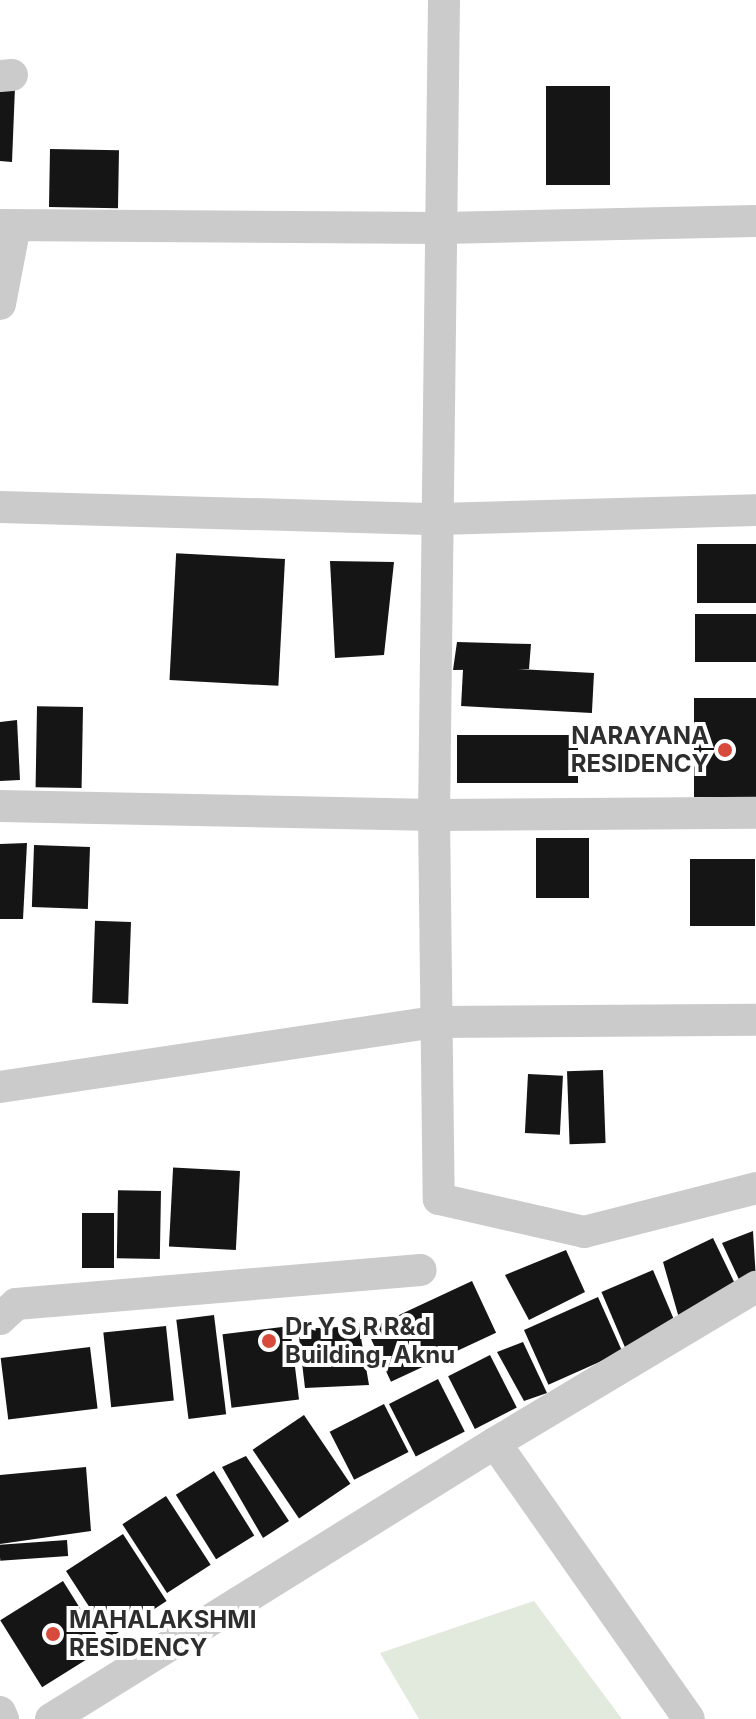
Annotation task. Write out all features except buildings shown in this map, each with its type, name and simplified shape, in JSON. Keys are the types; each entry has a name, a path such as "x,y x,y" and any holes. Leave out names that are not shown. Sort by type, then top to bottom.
{"street":[{"path":"444,0 434,815 439,1199 584,1232 756,1188"},
{"path":"0,304 8,225 443,228 756,221"},
{"path":"0,507 438,519 756,510"},
{"path":"0,806 434,815 756,813"},
{"path":"0,1087 437,1022 756,1020"},
{"path":"0,1319 16,1304 421,1270"},
{"path":"51,1719 495,1443 756,1287"},
{"path":"495,1443 689,1719"},
{"path":"0,1712 3,1719"}],"shaded area":[{"path":"534,1601 622,1719 419,1719 380,1653"}],"place":[{"name":"NARAYANA RESIDENCY","path":"725,750"},
{"name":"Dr Y S R R&d Building, Aknu","path":"269,1341"},
{"name":"MAHALAKSHMI RESIDENCY","path":"53,1634"}]}
